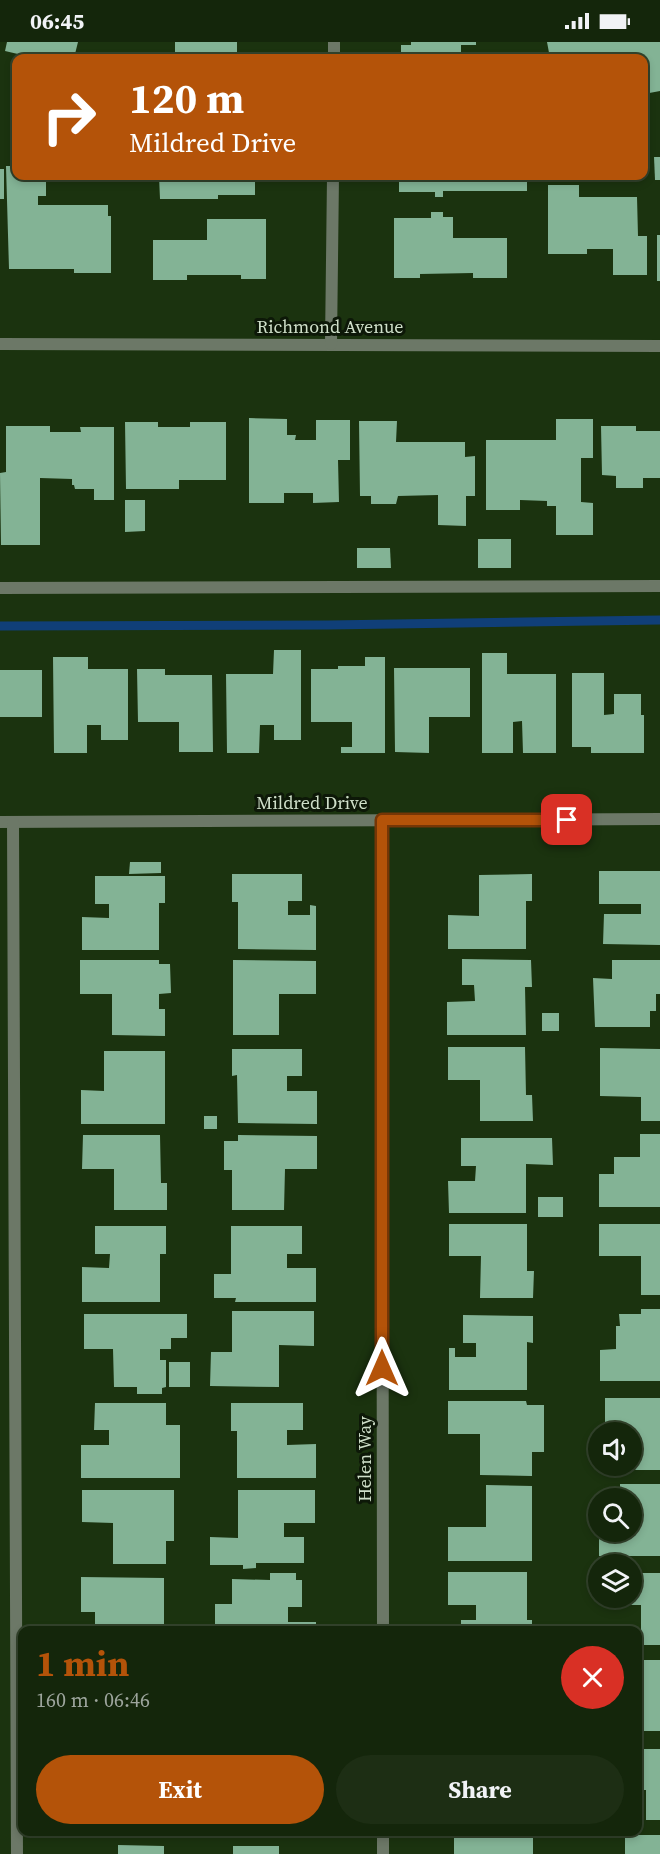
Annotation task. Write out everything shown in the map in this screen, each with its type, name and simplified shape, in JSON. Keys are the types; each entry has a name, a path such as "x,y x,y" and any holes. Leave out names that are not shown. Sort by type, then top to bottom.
{"street":[{"path":"331,344 333,180"},
{"name":"Richmond Avenue","path":"0,344 660,346"},
{"path":"0,588 660,586"},
{"name":"Mildred Drive","path":"0,822 660,819"},
{"name":"Helen Way","path":"382,820 383,1626"},
{"path":"13,822 17,1854"},
{"path":"383,1836 383,1854"}],"building":[{"path":"7,42 78,42 75,54 18,54 5,51"},
{"path":"175,42 237,42 237,54 175,54"},
{"path":"411,42 476,42 476,45 461,45 461,54 401,54 401,45 411,45"},
{"path":"547,42 660,42 660,91 648,93 648,54 549,54"},
{"path":"10,157 12,157 12,180 46,180 46,196 38,196 38,205 108,205 108,216 111,216 111,273 74,273 74,269 9,269 6,166 10,166"},
{"path":"654,157 660,157 660,180 655,180"},
{"path":"0,169 4,169 4,199 0,199"},
{"path":"159,180 255,180 255,195 218,195 218,199 160,199"},
{"path":"399,180 527,180 527,191 443,191 443,197 435,197 435,192 399,192"},
{"path":"548,185 579,185 579,197 637,197 638,236 647,236 647,275 613,275 613,249 587,249 587,254 548,254"},
{"path":"431,212 443,212 443,217 453,217 453,238 507,238 507,278 473,278 473,273 420,274 420,278 394,278 394,218 431,218"},
{"path":"207,219 266,219 266,279 241,279 241,275 187,275 187,280 153,280 153,240 207,240"},
{"path":"657,235 660,235 660,281 657,281"},
{"path":"249,418 287,419 287,435 296,435 295,440 316,440 316,420 350,420 350,460 338,460 339,502 313,503 313,493 284,493 284,503 249,503"},
{"path":"556,419 593,419 593,458 581,458 581,502 593,503 593,535 556,535 556,506 547,506 547,501 520,500 520,510 486,510 486,440 556,440"},
{"path":"359,421 397,421 396,442 465,442 465,457 475,456 475,496 466,496 466,526 438,525 438,495 398,496 396,504 371,504 371,496 360,496"},
{"path":"125,422 158,422 158,427 190,427 190,422 226,422 226,480 179,480 179,489 126,489"},
{"path":"6,426 50,426 50,432 81,432 80,427 114,427 114,500 94,500 94,489 75,489 72,479 40,478 40,545 1,545 0,473 6,472"},
{"path":"601,426 636,426 636,431 660,431 660,478 643,478 643,488 616,488 616,476 602,475"},
{"path":"125,500 145,500 145,531 125,532"},
{"path":"478,539 511,539 511,568 478,568"},
{"path":"357,548 390,548 391,568 357,568"},
{"path":"274,650 301,650 301,740 274,740 274,725 260,725 259,753 227,753 226,674 273,674"},
{"path":"482,653 507,653 507,674 556,674 556,753 523,753 522,721 513,722 513,753 482,753"},
{"path":"53,657 88,657 88,669 128,669 128,740 101,740 101,725 87,725 87,753 54,753"},
{"path":"365,657 385,657 385,753 341,753 341,747 352,747 352,722 311,722 311,669 365,666"},
{"path":"394,668 470,668 470,717 429,717 429,753 395,752"},
{"path":"137,669 165,669 165,675 212,675 213,752 179,752 179,722 138,722"},
{"path":"0,670 42,670 42,717 0,717"},
{"path":"572,673 604,673 604,715 614,714 614,694 641,694 641,715 644,715 644,753 591,753 591,747 572,747"},
{"path":"130,862 161,862 161,873 129,874"},
{"path":"599,871 660,871 660,945 603,944 604,914 641,914 641,904 599,904"},
{"path":"232,874 302,874 302,901 288,901 288,915 310,915 310,905 316,906 316,950 238,949 238,902 232,902"},
{"path":"532,874 532,901 526,901 526,949 448,949 448,915 479,916 479,875"},
{"path":"95,876 165,876 165,903 159,903 159,950 82,950 82,917 109,918 109,904 95,904"},
{"path":"462,959 531,960 532,987 525,987 526,1035 447,1035 447,1002 475,1001 474,985 462,985"},
{"path":"80,960 159,960 159,964 170,964 171,993 159,994 159,1009 165,1009 165,1036 112,1035 112,994 80,994"},
{"path":"233,960 316,961 316,994 279,994 279,1035 233,1035"},
{"path":"612,960 660,960 660,994 656,994 656,1011 650,1011 650,1027 595,1027 593,978 612,979"},
{"path":"542,1013 559,1013 559,1031 542,1031"},
{"path":"448,1047 525,1047 526,1095 532,1095 533,1121 480,1121 480,1080 448,1080"},
{"path":"600,1048 660,1049 660,1121 641,1121 641,1097 600,1096"},
{"path":"232,1049 302,1049 302,1076 287,1076 287,1091 317,1091 317,1124 238,1123 237,1075 232,1076"},
{"path":"104,1051 165,1051 165,1124 81,1124 81,1090 104,1091"},
{"path":"204,1116 217,1116 217,1129 204,1129"},
{"path":"640,1134 660,1134 660,1207 599,1207 599,1174 614,1174 614,1157 640,1157"},
{"path":"83,1135 160,1135 161,1183 167,1183 167,1210 114,1210 114,1169 82,1169"},
{"path":"238,1135 317,1136 317,1169 285,1169 284,1210 232,1210 232,1170 224,1170 224,1141 238,1141"},
{"path":"461,1138 552,1138 553,1165 526,1164 526,1213 449,1213 448,1181 475,1181 476,1166 461,1166"},
{"path":"538,1197 563,1197 563,1217 538,1217"},
{"path":"449,1224 527,1224 527,1271 534,1271 533,1298 480,1298 481,1256 449,1256"},
{"path":"599,1224 660,1224 660,1295 641,1295 641,1256 599,1256"},
{"path":"95,1226 166,1226 166,1254 160,1254 160,1302 82,1302 82,1267 109,1268 110,1254 95,1254"},
{"path":"231,1226 302,1226 302,1254 287,1254 287,1268 316,1268 316,1302 235,1302 236,1298 214,1298 214,1274 231,1274"},
{"path":"641,1309 660,1309 660,1381 600,1381 600,1350 616,1349 616,1326 620,1326 619,1314 641,1314"},
{"path":"232,1311 314,1311 314,1346 279,1345 279,1387 210,1386 211,1352 232,1352"},
{"path":"84,1314 187,1314 187,1338 171,1338 171,1349 160,1349 160,1360 166,1360 166,1387 162,1388 162,1394 137,1394 137,1387 114,1387 113,1349 84,1349"},
{"path":"463,1315 533,1316 533,1343 527,1342 527,1390 449,1390 449,1348 455,1348 455,1357 476,1357 476,1343 463,1343"},
{"path":"169,1362 190,1362 190,1387 169,1387"},
{"path":"605,1398 660,1398 660,1470 642,1470 642,1422 605,1422"},
{"path":"448,1401 526,1401 527,1405 544,1405 544,1452 532,1452 532,1476 480,1475 480,1434 448,1434"},
{"path":"95,1403 166,1403 166,1425 180,1425 180,1478 81,1478 81,1445 109,1445 109,1430 94,1430"},
{"path":"231,1403 303,1403 303,1430 287,1430 287,1445 316,1444 316,1478 237,1478 237,1431 231,1431"},
{"path":"620,1484 660,1484 660,1556 599,1554 599,1542 642,1542 642,1488 620,1488"},
{"path":"486,1485 532,1486 532,1561 448,1561 448,1527 486,1527"},
{"path":"82,1490 174,1490 174,1541 166,1541 166,1564 113,1564 113,1523 82,1522"},
{"path":"238,1490 315,1490 315,1523 284,1523 284,1537 304,1537 304,1563 256,1563 256,1568 243,1569 243,1565 210,1565 210,1537 238,1538"},
{"path":"448,1572 527,1572 527,1620 532,1620 532,1626 461,1626 461,1620 476,1620 476,1605 448,1605"},
{"path":"270,1573 296,1573 296,1580 302,1580 302,1607 288,1607 288,1622 316,1622 316,1626 215,1626 215,1604 232,1604 232,1579 270,1580"},
{"path":"642,1573 660,1573 660,1645 642,1645"},
{"path":"81,1577 164,1578 164,1626 95,1626 95,1612 81,1612"},
{"path":"642,1660 660,1660 660,1731 642,1731"},
{"path":"642,1749 660,1749 660,1820 646,1820 646,1790 642,1790"},
{"path":"660,1835 660,1854 625,1854 625,1836"},
{"path":"454,1836 533,1836 533,1854 454,1854"},
{"path":"118,1845 164,1846 164,1854 118,1854"},
{"path":"233,1846 279,1846 279,1854 233,1854"}],"waterway":[{"path":"0,626 328,625 660,620"}],"route":[{"path":"382,1368 382,820 567,820"}]}
